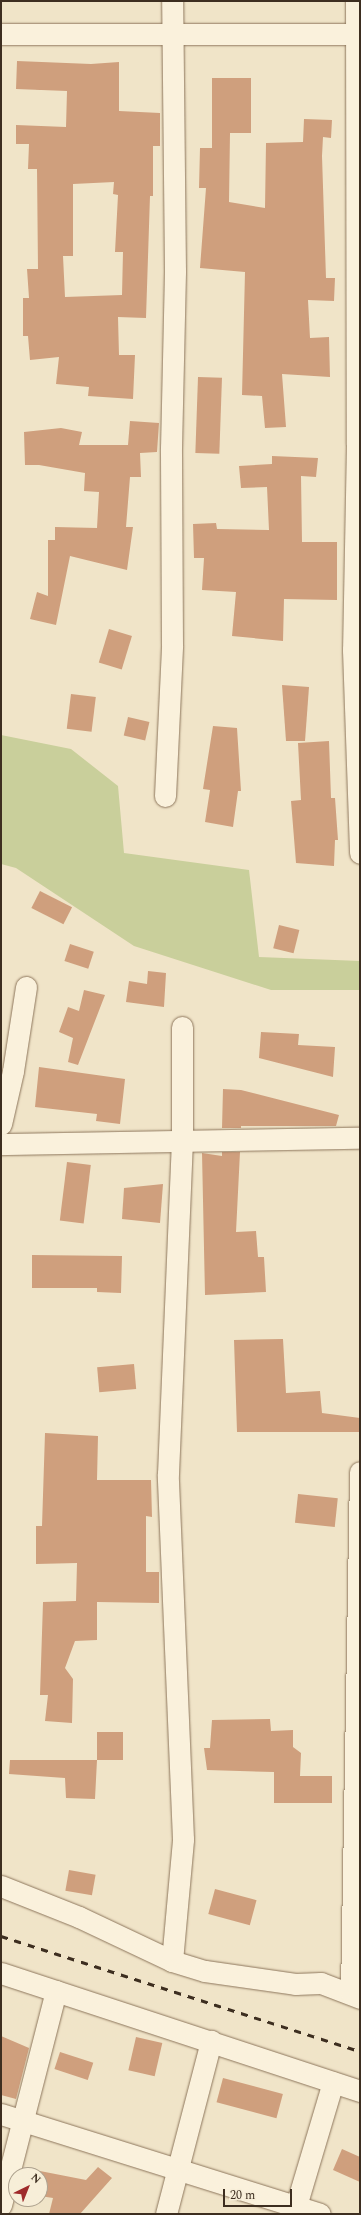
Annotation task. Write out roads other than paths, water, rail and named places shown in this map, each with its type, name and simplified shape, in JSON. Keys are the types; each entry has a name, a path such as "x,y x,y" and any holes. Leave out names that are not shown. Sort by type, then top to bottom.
{"street":[{"path":"165,796 172,645 171,448 175,271 172,1"},
{"path":"356,1 358,34 357,444 353,650 360,853"},
{"path":"1,34 358,34"},
{"path":"1,1124 13,1072 26,987"},
{"path":"172,1961 183,1839 168,1474 182,1141 182,1027"},
{"path":"1,1144 360,1138"},
{"path":"1,1886 79,1917 172,1961 205,1971 295,1984 321,1983 356,1996 360,1472"},
{"path":"1,1973 360,2091"},
{"path":"1,2204 21,2120 56,1991"},
{"path":"166,2214 211,2041"},
{"path":"296,2206 333,2082"},
{"path":"1,2114 320,2214"}],"railway":[{"path":"1,1936 360,2051"}]}
